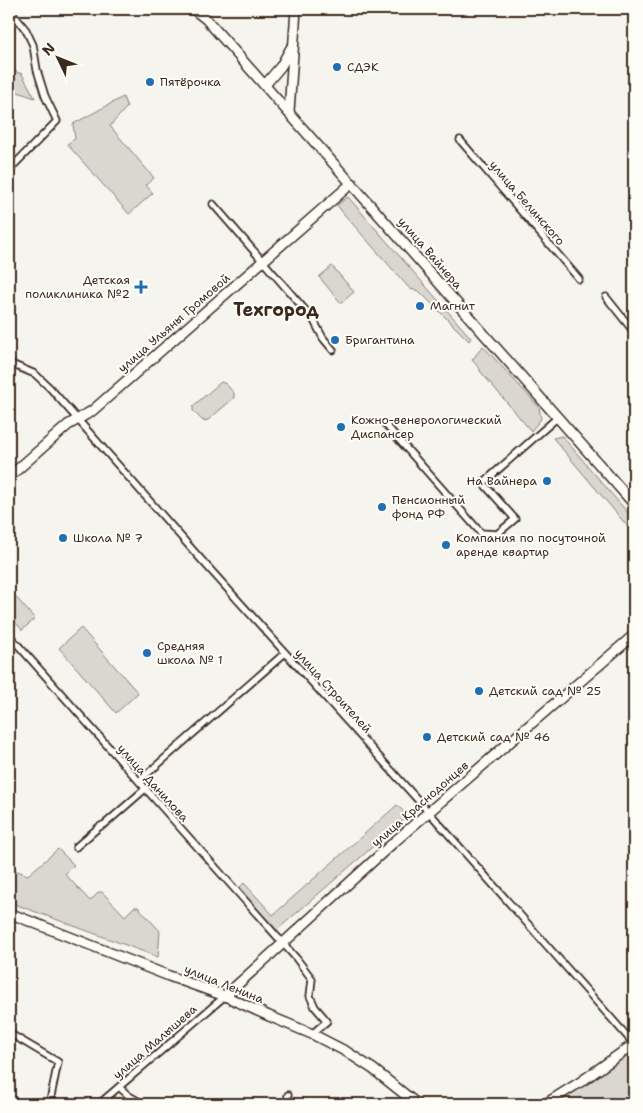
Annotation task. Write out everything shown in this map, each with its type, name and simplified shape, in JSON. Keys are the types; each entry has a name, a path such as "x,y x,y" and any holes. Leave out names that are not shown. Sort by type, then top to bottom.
{"main road":[{"name":"улица Вайнера","path":"193,9 206,18 634,504"},
{"path":"289,112 296,9"},
{"path":"265,85 281,66 293,44"},
{"name":"улица Ульяны Громовой","path":"9,477 68,424 92,411 352,184"},
{"name":"улица Краснодонцев","path":"225,996 361,872 634,635"},
{"name":"улица Ленина","path":"9,913 225,996 312,1034 373,1069 417,1104"},
{"path":"545,1104 582,1081 634,1044"}],"street":[{"path":"9,9 26,30 45,96 57,121 9,170"},
{"name":"улица Вайнера","path":"198,9 206,18"},
{"name":"улица Белинского","path":"460,140 579,279"},
{"path":"213,204 312,319 323,338 333,350"},
{"path":"606,297 634,332"},
{"name":"улица Строителей","path":"9,363 35,374 50,388 634,1044"},
{"path":"386,424 481,533 497,534 515,519 484,483 558,417"},
{"name":"улица Данилова","path":"9,635 283,943 312,979 310,996 315,1008 327,1021 312,1034"},
{"path":"139,781 285,653"},
{"path":"76,847 145,789"},
{"name":"улица Малышева","path":"99,1104 225,996"},
{"path":"9,1033 58,1062 50,1104"},
{"path":"119,1087 128,1096 142,1104"},
{"path":"287,1104 288,1095"}],"shaded area":[{"path":"9,69 22,74 35,98 9,89"},
{"path":"123,97 127,107 110,126 154,178 146,185 153,193 129,214 67,144 75,139 73,124"},
{"path":"348,197 471,338 469,341 419,291 410,289 343,213 337,205"},
{"path":"332,266 354,292 341,303 319,277"},
{"path":"483,346 539,407 541,419 531,431 472,360"},
{"path":"221,382 226,384 234,393 234,398 208,420 203,421 193,411 193,406"},
{"path":"562,436 634,520 634,534 553,438"},
{"path":"9,589 35,619 22,630 9,615"},
{"path":"81,628 138,693 116,713 59,648"},
{"path":"397,805 408,816 277,930 238,889 244,883 273,915"},
{"path":"58,849 74,865 65,874 90,901 99,892 102,892 125,916 134,907 138,907 160,931 158,957 9,902 9,868 28,875"},
{"path":"634,1050 634,1104 554,1104 630,1052"}],"place":[{"name":"СДЭК","path":"337,67"},
{"name":"Пятёрочка","path":"150,82"},
{"name":"Детская поликлиника №2","path":"141,287"},
{"name":"Магнит","path":"420,306"},
{"name":"Бригантина","path":"335,340"},
{"name":"Кожно-венерологический Диспансер","path":"341,427"},
{"name":"На Вайнера","path":"547,481"},
{"name":"Пенсионный фонд РФ","path":"382,507"},
{"name":"Школа № 7","path":"63,538"},
{"name":"Компания по посуточной аренде квартир","path":"446,545"},
{"name":"Средняя школа № 1","path":"147,653"},
{"name":"Детский сад № 25","path":"479,691"},
{"name":"Детский сад № 46","path":"427,737"}],"district":[{"name":"Техгород","path":"276,310"}]}
